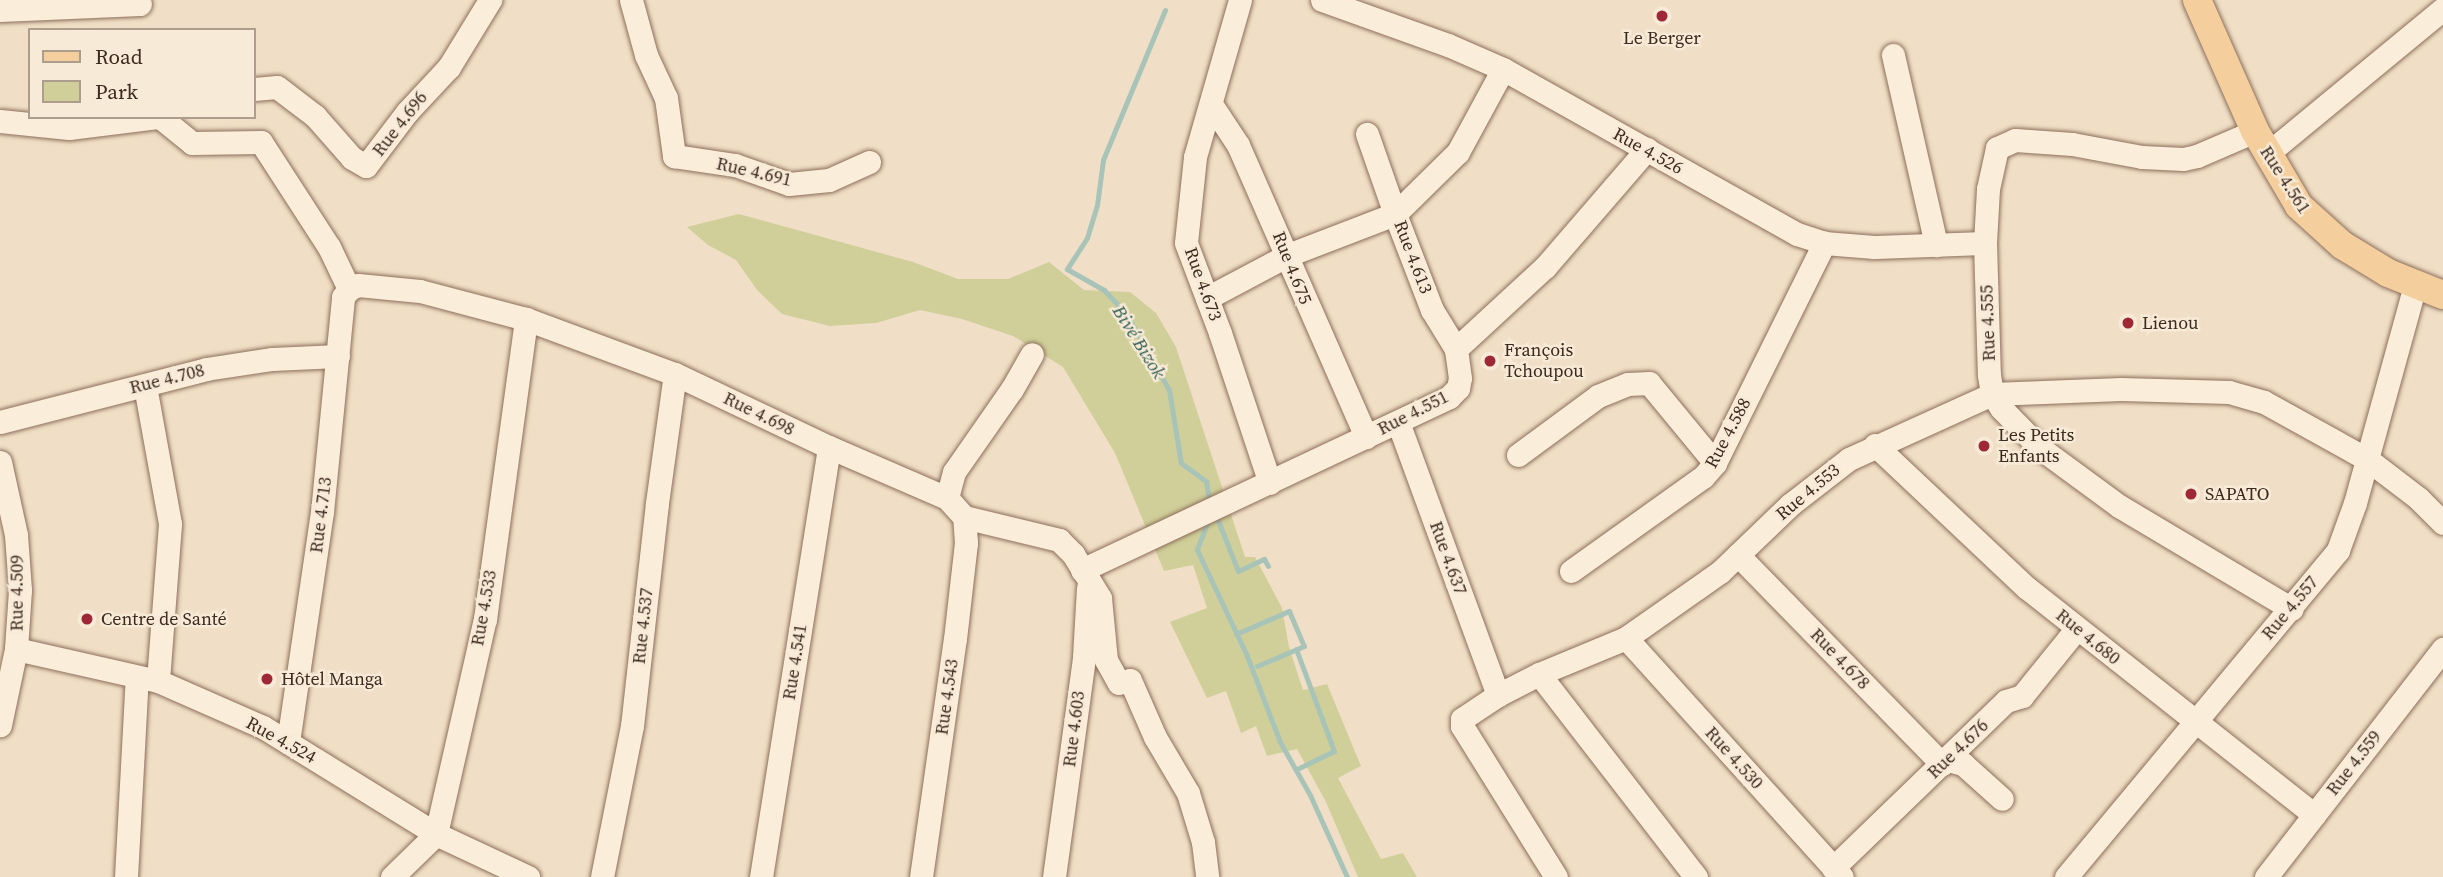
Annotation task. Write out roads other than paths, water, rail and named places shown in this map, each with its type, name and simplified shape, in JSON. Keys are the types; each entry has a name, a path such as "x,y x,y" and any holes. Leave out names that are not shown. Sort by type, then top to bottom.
{"main road":[{"name":"Rue 4.561","path":"2197,0 2261,143 2299,205 2319,227 2376,266 2443,295"}],"street":[{"name":"Rue 4.696","path":"256,89 277,87 315,116 352,158 366,166 407,112 449,67 490,0"},
{"name":"Rue 4.691","path":"631,0 646,55 666,98 674,156 735,165 789,184 829,180 869,163"},
{"name":"Rue 4.673","path":"1240,0 1195,157 1186,243 1270,483"},
{"name":"Rue 4.526","path":"1322,0 1448,45 1503,69 1797,234 1824,243 1874,247 1985,243"},
{"path":"0,10 140,5"},
{"path":"2261,143 2443,9"},
{"path":"1894,55 1936,244"},
{"name":"Rue 4.613","path":"1457,349 1432,310 1395,215 1458,152 1503,69"},
{"name":"Rue 4.675","path":"1211,104 1238,145 1288,255 1322,343 1366,437"},
{"path":"0,121 69,128 143,119"},
{"path":"162,119 192,143 261,142 329,247 349,289"},
{"path":"1207,298 1288,255 1395,215 1367,134"},
{"name":"Rue 4.555","path":"1992,394 1985,243 1992,158 2004,143 2015,140 2072,144 2142,157 2183,159 2261,143"},
{"path":"1457,349 1545,267 1647,149"},
{"name":"Rue 4.588","path":"1571,571 1703,477 1715,463 1824,243"},
{"name":"Rue 4.698","path":"349,289 358,285 420,291 526,319 675,374 829,447 947,498 964,517"},
{"name":"Rue 4.557","path":"2066,877 2193,721 2291,609 2338,550 2348,526 2415,285"},
{"name":"Rue 4.713","path":"288,742 322,512 343,297 349,289"},
{"name":"Rue 4.533","path":"436,834 485,619 526,319"},
{"name":"Rue 4.551","path":"1086,575 1129,545 1169,531 1449,397 1458,388 1457,349"},
{"path":"947,498 954,472 1032,354"},
{"name":"Rue 4.708","path":"0,422 206,369 272,359 338,356"},
{"name":"Rue 4.537","path":"602,877 632,726 657,503 675,374"},
{"path":"1518,455 1598,396 1628,384 1649,383 1715,463"},
{"path":"126,877 147,679 170,524 145,386"},
{"name":"Rue 4.553","path":"1556,877 1462,726 1465,717 1498,695 1539,674 1626,638 1699,588 1826,474 1875,445 1992,394 2121,389 2229,392 2264,402 2367,458"},
{"path":"1992,394 2013,422 2040,448 2119,506 2291,609"},
{"name":"Rue 4.637","path":"1398,422 1498,695"},
{"name":"Rue 4.680","path":"1875,445 2028,588 2314,815"},
{"name":"Rue 4.541","path":"761,877 829,447"},
{"path":"2367,458 2418,498 2443,523"},
{"name":"Rue 4.509","path":"0,462 8,536 20,590 16,649 0,724"},
{"path":"964,517 1059,540 1073,554 1100,598 1106,660 1119,683 1130,680 1155,737 1188,793 1203,842 1207,877"},
{"name":"Rue 4.543","path":"921,877 955,639 966,543 964,517"},
{"name":"Rue 4.678","path":"1738,555 1942,764"},
{"name":"Rue 4.603","path":"1054,877 1084,657 1086,575"},
{"name":"Rue 4.676","path":"1838,872 2006,701 2022,696 2077,628"},
{"name":"Rue 4.530","path":"1626,638 1838,872"},
{"name":"Rue 4.524","path":"16,649 147,679 262,727 436,834 528,877"},
{"name":"Rue 4.559","path":"2266,877 2443,649"},
{"path":"1539,674 1696,877"},
{"path":"1942,764 1956,760 1963,764 2002,799"},
{"path":"393,877 436,834"}],"waterway":[{"name":"Bivé Bizok","path":"1165,10 1103,160 1097,205 1087,238 1067,269 1104,290 1127,315 1169,390 1181,463 1206,481 1210,505"},
{"name":"Bivé Bizok","path":"1209,518 1197,550 1247,656 1280,742 1310,795 1347,877"},
{"path":"1217,518 1238,571 1264,559 1268,566"},
{"path":"1236,634 1289,611 1304,646 1257,666"},
{"path":"1296,649 1334,751 1297,769"}],"place":[{"name":"Le Berger","path":"1662,16"},
{"name":"Lienou","path":"2128,323"},
{"name":"François Tchoupou","path":"1490,361"},
{"name":"Les Petits Enfants","path":"1984,446"},
{"name":"SAPATO","path":"2191,494"},
{"name":"Centre de Santé","path":"87,619"},
{"name":"Hôtel Manga","path":"267,679"}]}
